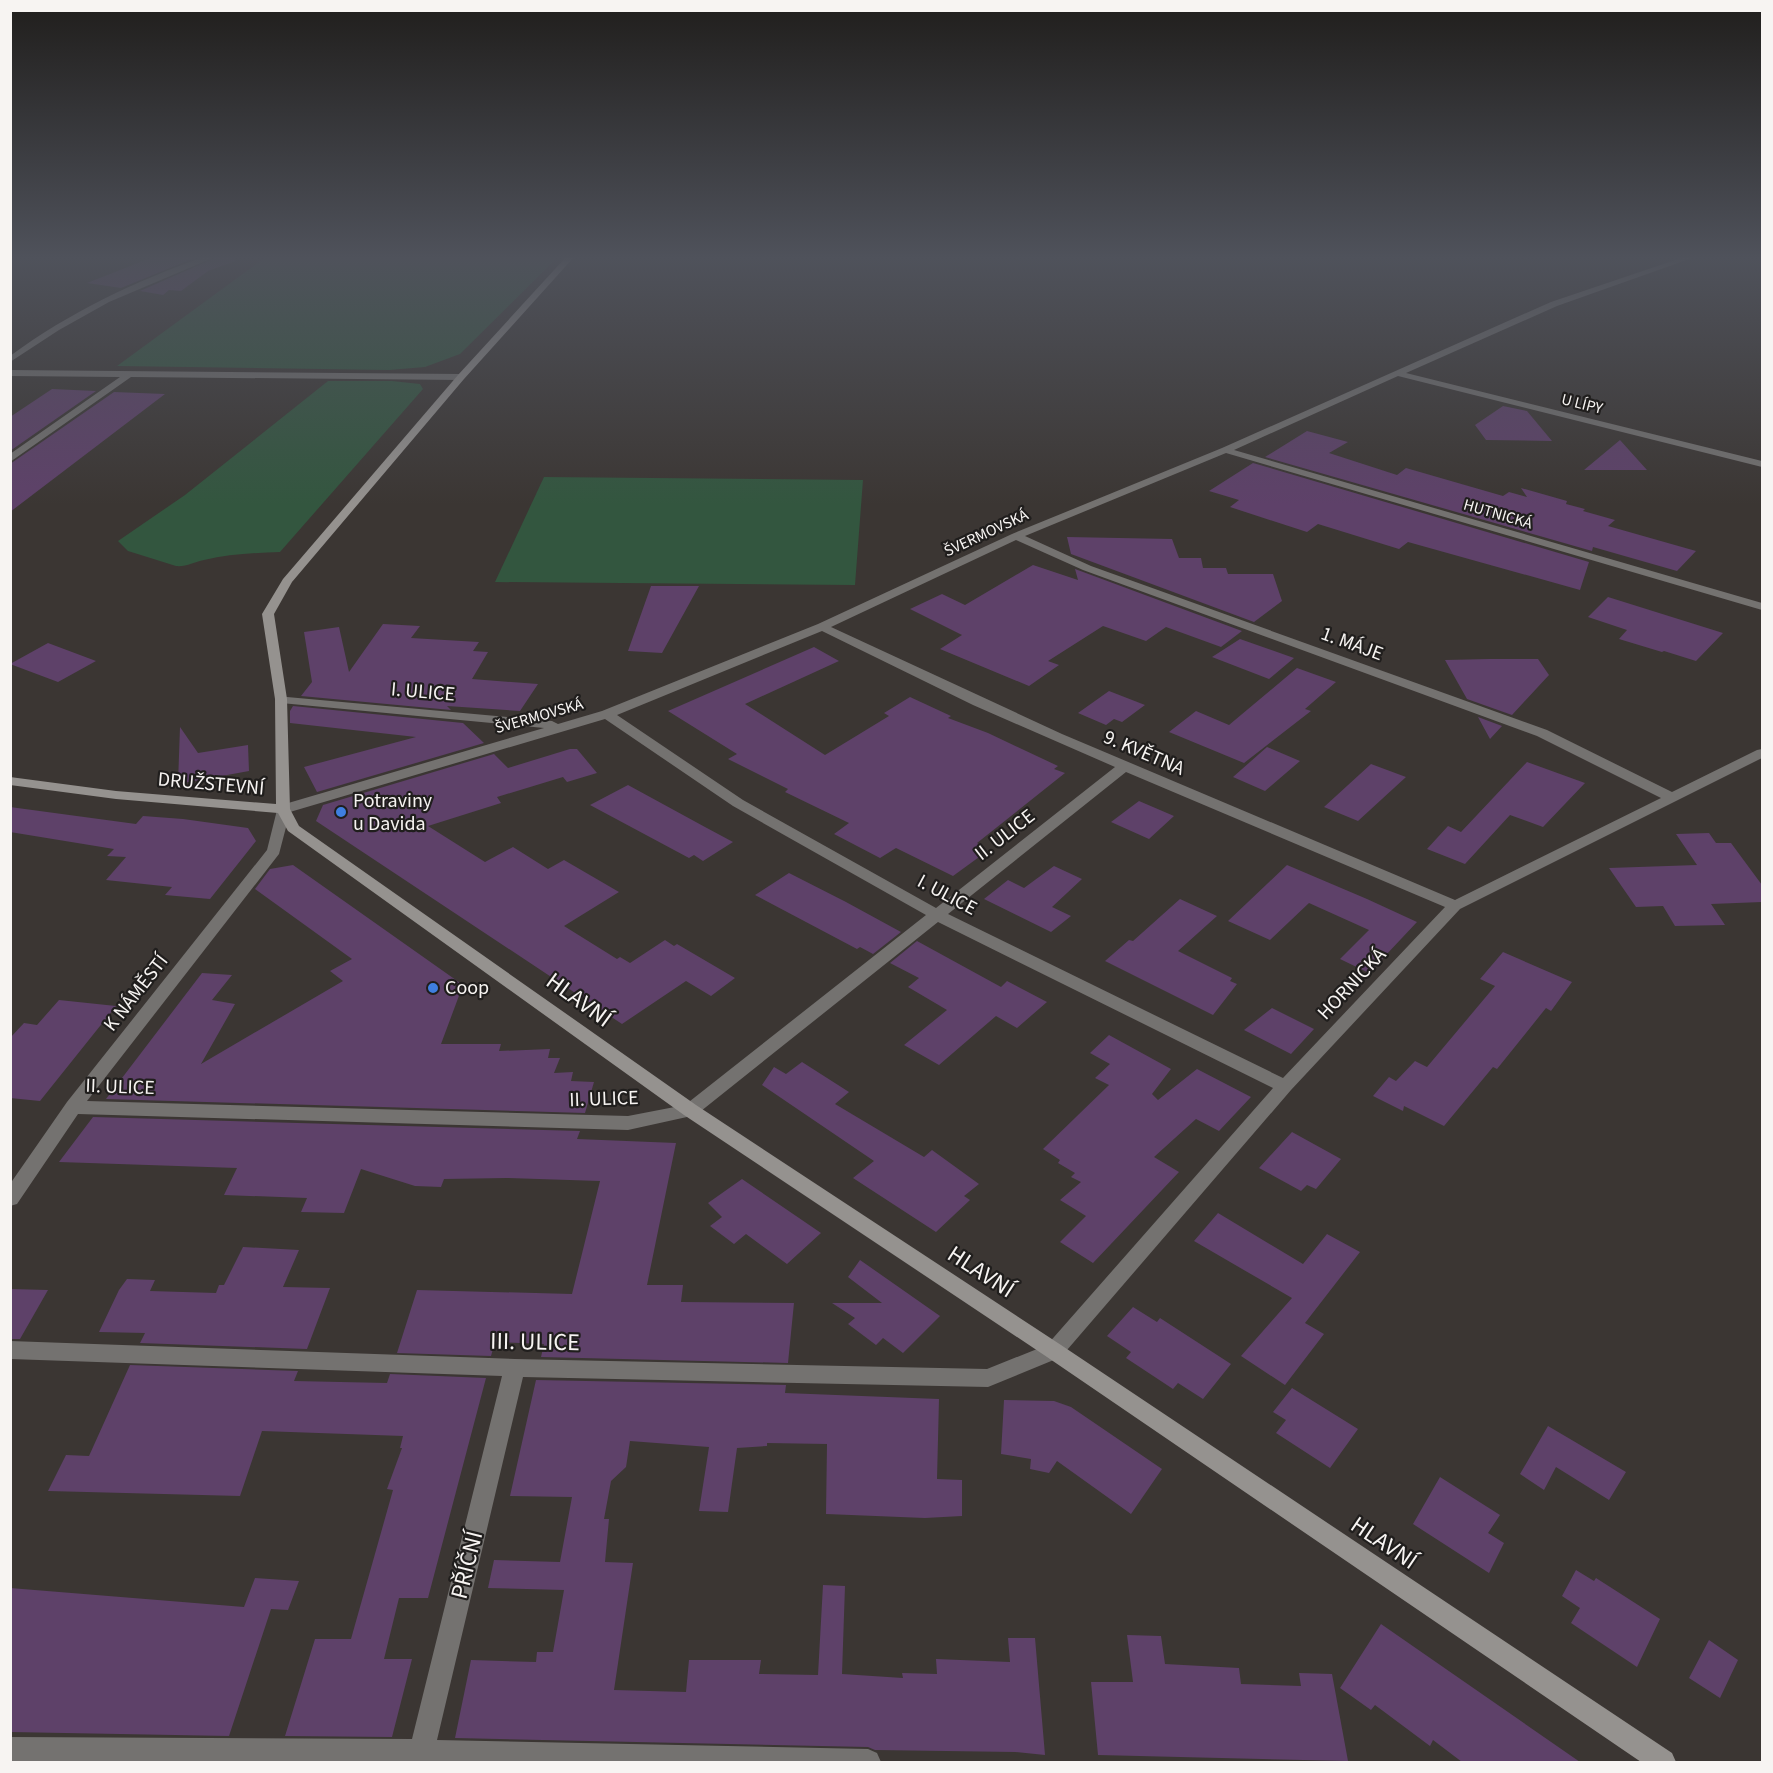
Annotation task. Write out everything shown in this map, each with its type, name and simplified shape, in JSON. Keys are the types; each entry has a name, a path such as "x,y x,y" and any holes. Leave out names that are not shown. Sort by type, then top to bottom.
{"main road":[{"name":"DRUŽSTEVNÍ","path":"10,781 116,795 284,809 281,699 268,614 287,581 495,340"},
{"name":"HLAVNÍ","path":"284,809 293,828 690,1110 1054,1351 1663,1762"}],"street":[{"path":"10,360 38,340"},
{"name":"ŠVERMOVSKÁ","path":"284,809 607,714 822,627 1016,536 1225,450 1472,340"},
{"path":"10,373 461,377"},
{"name":"U LÍPY","path":"1395,373 1762,464"},
{"path":"10,459 128,375"},
{"name":"HUTNICKÁ","path":"1225,450 1762,607"},
{"name":"1. MÁJE","path":"1016,536 1087,568 1542,733 1671,797"},
{"name":"9. KVĚTNA","path":"822,627 922,677 1455,906"},
{"name":"I. ULICE","path":"281,699 561,726"},
{"name":"I. ULICE","path":"607,714 738,803 937,915 1285,1086"},
{"name":"HORNICKÁ","path":"1054,1351 1285,1086 1455,906 1762,753"},
{"name":"II. ULICE","path":"73,1107 628,1123 690,1110 1125,766"},
{"name":"K NÁMĚSTÍ","path":"10,1199 73,1107 273,851 284,809"},
{"name":"III. ULICE","path":"10,1350 515,1368 988,1378 1054,1351"},
{"name":"PŘÍČNÍ","path":"420,1757 515,1368"},
{"path":"10,1750 868,1762"}],"green space":[{"path":"153,340 474,340 460,354 425,367 389,370 117,366"},
{"path":"328,381 392,381 420,384 423,389 280,552 223,556 176,566 128,551 118,541 185,495"},
{"path":"544,477 863,480 855,585 495,582"}],"building":[{"path":"52,389 96,391 10,451 10,417"},
{"path":"114,392 165,394 10,512 10,464"},
{"path":"1503,406 1527,411 1552,441 1486,440 1475,425"},
{"path":"1307,431 1348,442 1329,453 1397,475 1406,468 1503,496 1509,492 1527,497 1521,488 1567,501 1566,504 1585,509 1583,511 1615,520 1608,526 1696,551 1677,571 1593,547 1592,551 1265,457"},
{"path":"1620,440 1647,470 1584,470"},
{"path":"1253,463 1589,562 1580,590 1408,542 1399,549 1318,524 1307,532 1230,507 1239,500 1209,491"},
{"path":"1067,537 1172,539 1179,558 1201,558 1203,568 1226,568 1228,574 1273,574 1282,601 1254,622 1071,554"},
{"path":"1033,565 1078,580 1075,569 1242,631 1221,647 1166,627 1146,641 1103,626 1048,661 1059,665 1029,686 940,649 962,635 910,609 942,594 965,605"},
{"path":"651,586 699,586 662,653 628,651"},
{"path":"1608,597 1723,633 1696,661 1619,639 1627,630 1588,617"},
{"path":"383,624 420,626 411,638 479,642 473,651 488,652 472,679 538,684 520,711 447,706 451,710 301,696 312,682 304,632 339,627 349,672"},
{"path":"1240,639 1294,658 1269,679 1212,657"},
{"path":"48,643 96,661 58,682 10,664"},
{"path":"814,647 839,661 745,704 825,755 889,716 884,713 910,697 951,716 948,718 988,733 1058,766 1054,769 1065,773 977,843 982,846 979,849 986,852 953,876 896,848 880,858 834,834 849,823 785,792 788,789 728,759 737,754 668,711"},
{"path":"1538,659 1549,675 1512,715 1467,699 1445,660"},
{"path":"1297,668 1336,682 1305,709 1311,711 1244,763 1169,732 1196,711 1229,725"},
{"path":"1109,691 1145,705 1122,722 1114,719 1106,725 1078,713"},
{"path":"293,706 463,723 484,743 317,792 304,767 416,737 290,723 290,711"},
{"path":"1478,717 1502,726 1490,739"},
{"path":"180,727 198,753 248,745 249,771 178,784"},
{"path":"1267,747 1300,761 1265,791 1233,777"},
{"path":"570,749 577,749 597,773 567,782 563,777 497,797 501,803 428,826 485,862 513,847 548,869 564,860 619,892 564,926 617,959 620,957 630,963 665,940 674,946 677,944 735,978 711,996 686,981 622,1024 316,821 323,805 494,754 508,768"},
{"path":"1527,762 1585,783 1543,827 1510,815 1465,864 1427,849 1448,826 1461,832"},
{"path":"1371,764 1406,777 1358,821 1324,807"},
{"path":"628,785 733,842 703,861 694,855 689,858 590,805"},
{"path":"1139,801 1174,816 1149,839 1111,822"},
{"path":"10,807 136,824 143,816 183,819 248,828 256,841 210,899 165,895 172,887 106,880 126,857 107,856 114,849 10,832"},
{"path":"1709,833 1716,843 1731,843 1762,885 1762,902 1711,904 1725,925 1675,926 1663,906 1636,907 1609,868 1697,865 1676,834"},
{"path":"293,865 463,985 441,1044 501,1044 499,1051 550,1049 548,1058 560,1058 554,1073 573,1072 571,1081 594,1082 585,1113 106,1099 202,973 232,975 212,1000 235,1004 201,1064 343,981 330,971 352,959 255,889 270,869"},
{"path":"1287,865 1417,922 1369,973 1340,959 1369,930 1309,903 1270,940 1228,921"},
{"path":"1054,866 1082,879 1052,907 1071,916 1051,932 984,899 1008,880 1024,888"},
{"path":"789,873 901,932 873,954 860,947 857,949 755,895"},
{"path":"1180,899 1217,916 1178,951 1232,978 1230,981 1237,984 1213,1015 1105,961 1129,940 1133,941"},
{"path":"917,941 1001,987 1007,981 1047,1002 1017,1028 996,1016 939,1065 904,1045 947,1010 908,987 919,978 890,963"},
{"path":"1503,952 1572,982 1551,1011 1546,1008 1497,1069 1493,1067 1444,1126 1404,1106 1403,1111 1373,1096 1389,1077 1396,1081 1415,1061 1427,1067 1495,986 1480,979"},
{"path":"59,1000 116,1006 40,1101 10,1098 10,1038 24,1023 37,1025"},
{"path":"1272,1008 1314,1029 1291,1054 1244,1030"},
{"path":"1109,1035 1171,1069 1152,1094 1158,1100 1197,1069 1251,1097 1219,1131 1196,1119 1154,1157 1179,1172 1093,1263 1060,1242 1086,1216 1060,1200 1081,1182 1071,1177 1075,1173 1058,1163 1060,1160 1043,1149 1109,1085 1095,1078 1110,1064 1090,1053"},
{"path":"802,1062 849,1092 835,1104 924,1157 932,1150 979,1184 964,1196 970,1200 936,1232 853,1178 874,1161 762,1085 774,1067 786,1074"},
{"path":"93,1117 580,1131 577,1139 676,1143 647,1285 683,1285 681,1302 794,1303 788,1363 541,1357 544,1344 495,1342 491,1356 397,1353 417,1290 572,1294 600,1181 507,1178 444,1179 441,1187 415,1186 361,1169 344,1213 301,1212 307,1198 224,1195 237,1168 59,1162"},
{"path":"1292,1132 1341,1159 1316,1189 1307,1185 1301,1191 1259,1168"},
{"path":"742,1179 821,1233 787,1264 746,1234 734,1244 710,1226 722,1217 708,1203"},
{"path":"1218,1213 1303,1264 1327,1234 1360,1252 1305,1323 1324,1334 1285,1385 1241,1356 1292,1298 1194,1241"},
{"path":"243,1247 299,1250 283,1287 330,1288 307,1349 140,1343 145,1333 99,1332 119,1290 127,1279 155,1280 150,1291 216,1293 219,1285 224,1285"},
{"path":"860,1260 940,1316 903,1353 883,1338 876,1345 848,1324 855,1318 832,1303 882,1303 848,1277"},
{"path":"10,1289 48,1290 20,1339 10,1339"},
{"path":"1133,1307 1157,1322 1160,1318 1231,1364 1203,1399 1178,1383 1173,1389 1126,1358 1131,1352 1107,1336"},
{"path":"130,1365 298,1371 294,1381 387,1383 390,1374 486,1378 428,1598 399,1598 384,1659 412,1659 392,1737 285,1736 315,1639 351,1639 393,1490 387,1489 402,1448 400,1448 403,1436 262,1431 240,1496 48,1491 66,1455 89,1456"},
{"path":"536,1380 786,1385 785,1393 939,1399 937,1479 962,1480 962,1516 925,1518 826,1514 827,1444 767,1443 767,1446 737,1448 728,1512 699,1511 709,1447 630,1441 626,1467 611,1481 604,1519 609,1519 605,1562 633,1563 614,1690 686,1692 689,1660 761,1660 759,1674 818,1675 823,1585 845,1586 842,1674 903,1678 902,1673 937,1674 936,1659 1010,1662 1008,1638 1035,1638 1045,1755 1015,1752 875,1750 868,1747 455,1738 471,1660 536,1662 537,1652 553,1652 564,1590 488,1588 494,1560 560,1562 572,1497 510,1496"},
{"path":"1292,1388 1358,1429 1330,1468 1276,1433 1286,1420 1273,1412"},
{"path":"1004,1400 1054,1401 1071,1407 1162,1469 1131,1514 1057,1461 1049,1473 1030,1469 1031,1459 1001,1454"},
{"path":"1548,1426 1626,1472 1609,1500 1556,1467 1544,1490 1520,1474"},
{"path":"1440,1477 1500,1515 1488,1533 1504,1543 1489,1573 1413,1524"},
{"path":"1576,1570 1594,1581 1596,1578 1660,1619 1637,1667 1571,1623 1580,1608 1562,1596"},
{"path":"255,1578 299,1581 288,1610 271,1609 229,1736 10,1732 10,1588 244,1607"},
{"path":"1381,1624 1580,1762 1462,1762 1433,1740 1430,1746 1375,1705 1371,1710 1340,1688"},
{"path":"1127,1635 1161,1636 1165,1664 1239,1668 1241,1684 1301,1686 1299,1673 1332,1674 1348,1761 1098,1755 1091,1682 1133,1682"},
{"path":"1709,1640 1738,1660 1720,1698 1689,1678"}],"place":[{"name":"Potraviny u Davida","path":"341,812"},
{"name":"Coop","path":"433,988"}]}
